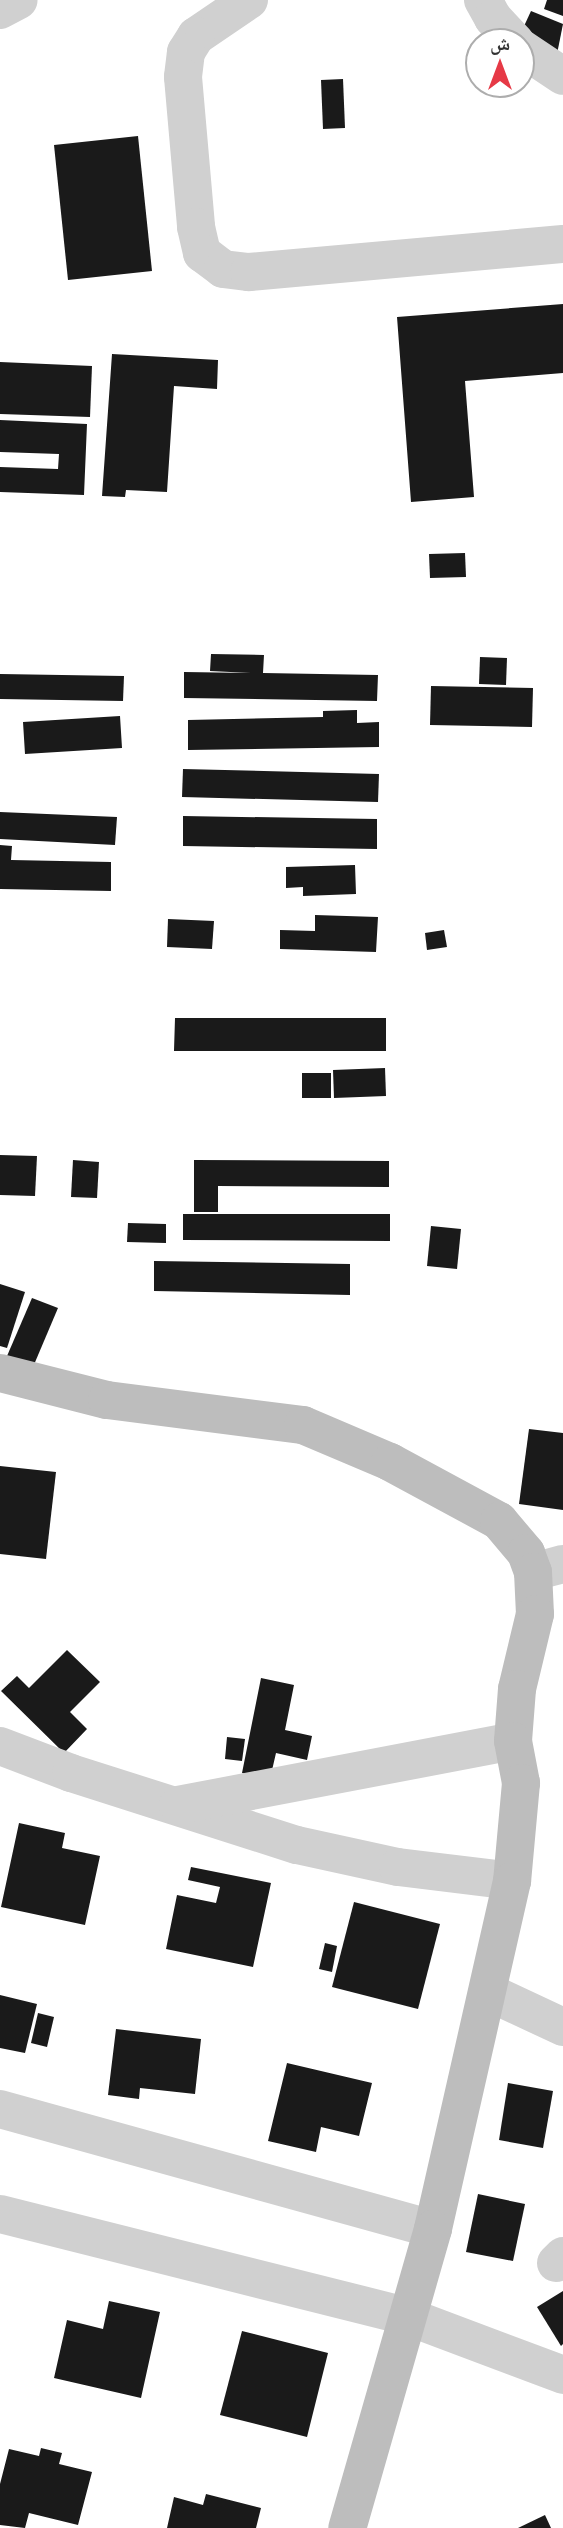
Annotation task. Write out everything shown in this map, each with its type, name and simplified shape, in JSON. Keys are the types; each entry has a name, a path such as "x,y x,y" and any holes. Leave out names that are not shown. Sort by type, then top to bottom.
{"main road":[{"path":"0,1373 107,1400 303,1424 390,1462 499,1521 526,1553 548,1568 534,1614 517,1689 513,1741 521,1783 512,1881 433,2230 347,2528"}],"street":[{"path":"0,10 19,0"},
{"path":"249,0 196,36 186,52 183,77 195,227 202,253 223,269 249,272 563,244"},
{"path":"483,0 493,18 503,28"},
{"path":"535,57 563,76"},
{"path":"173,1806 513,1741"},
{"path":"0,1746 173,1806 347,1857 512,1881"},
{"path":"488,1993 563,2026"},
{"path":"0,2109 433,2230"},
{"path":"0,2214 409,2317 563,2375"}],"building":[{"path":"547,0 563,0 563,16 544,9"},
{"path":"531,11 563,24 557,54 535,44 535,28 523,28"},
{"path":"343,79 345,128 323,129 321,80"},
{"path":"138,136 152,271 68,280 54,145"},
{"path":"563,304 563,373 465,381 474,497 411,502 397,317"},
{"path":"112,354 218,360 217,389 174,386 167,492 126,490 125,497 102,496"},
{"path":"0,362 92,366 90,417 0,414"},
{"path":"0,420 87,424 84,495 0,492 0,467 58,469 59,454 0,452"},
{"path":"465,553 466,577 430,578 429,554"},
{"path":"211,654 264,655 263,673 378,675 377,701 184,698 184,672 251,673 210,671"},
{"path":"480,657 507,658 506,685 479,684"},
{"path":"0,674 124,676 123,701 0,699"},
{"path":"431,686 533,688 532,727 430,725"},
{"path":"357,710 357,723 379,722 379,747 188,750 188,720 323,717 323,711"},
{"path":"120,716 122,748 25,754 23,722"},
{"path":"183,769 379,774 378,802 182,797"},
{"path":"0,812 117,817 115,845 0,839"},
{"path":"183,816 377,819 377,849 183,846"},
{"path":"0,845 12,846 11,860 111,862 111,891 0,889"},
{"path":"355,865 356,894 303,896 303,887 286,888 286,867"},
{"path":"315,915 378,917 376,952 280,949 280,930 315,931"},
{"path":"168,919 214,921 212,949 167,947"},
{"path":"444,930 447,947 427,950 425,933"},
{"path":"175,1018 386,1018 386,1051 174,1051"},
{"path":"385,1068 386,1096 334,1098 333,1070"},
{"path":"302,1073 331,1073 331,1098 302,1098"},
{"path":"0,1155 37,1156 35,1196 0,1195"},
{"path":"73,1160 99,1162 97,1198 71,1197"},
{"path":"194,1160 389,1161 389,1187 218,1186 218,1212 194,1212"},
{"path":"183,1214 390,1214 390,1241 183,1240"},
{"path":"128,1223 166,1224 166,1243 127,1242"},
{"path":"431,1226 461,1229 457,1269 427,1266"},
{"path":"154,1261 350,1264 350,1295 154,1291"},
{"path":"0,1284 25,1292 7,1348 0,1346"},
{"path":"32,1298 58,1308 33,1367 7,1356"},
{"path":"529,1429 563,1433 563,1510 519,1504"},
{"path":"0,1466 56,1472 46,1559 0,1554"},
{"path":"67,1650 100,1682 70,1712 87,1729 64,1753 1,1691 17,1676 29,1688"},
{"path":"261,1678 294,1685 285,1730 312,1736 307,1760 276,1753 270,1779 242,1773"},
{"path":"227,1737 245,1739 242,1761 225,1759"},
{"path":"19,1823 65,1833 62,1848 100,1856 85,1925 1,1907"},
{"path":"191,1867 271,1883 253,1967 166,1949 177,1895 216,1903 220,1887 188,1880"},
{"path":"354,1902 440,1924 418,2009 332,1987"},
{"path":"325,1943 337,1946 332,1972 319,1969"},
{"path":"0,1995 37,2004 25,2053 0,2048"},
{"path":"38,2013 54,2017 47,2047 31,2043"},
{"path":"116,2029 201,2039 195,2094 140,2088 139,2099 108,2095"},
{"path":"287,2063 372,2083 359,2136 321,2127 316,2152 268,2141"},
{"path":"508,2083 553,2091 543,2148 499,2140"},
{"path":"478,2194 525,2204 513,2261 466,2252"},
{"path":"563,2291 563,2344 561,2346 537,2307"},
{"path":"109,2301 160,2312 141,2398 54,2378 67,2320 103,2329"},
{"path":"242,2331 328,2353 307,2437 220,2415"},
{"path":"41,2448 62,2453 59,2464 92,2472 78,2525 29,2513 25,2528 0,2525 0,2484 9,2449 39,2456"},
{"path":"206,2494 261,2508 256,2528 167,2528 174,2497 203,2505"},
{"path":"545,2515 551,2528 518,2528"}]}
